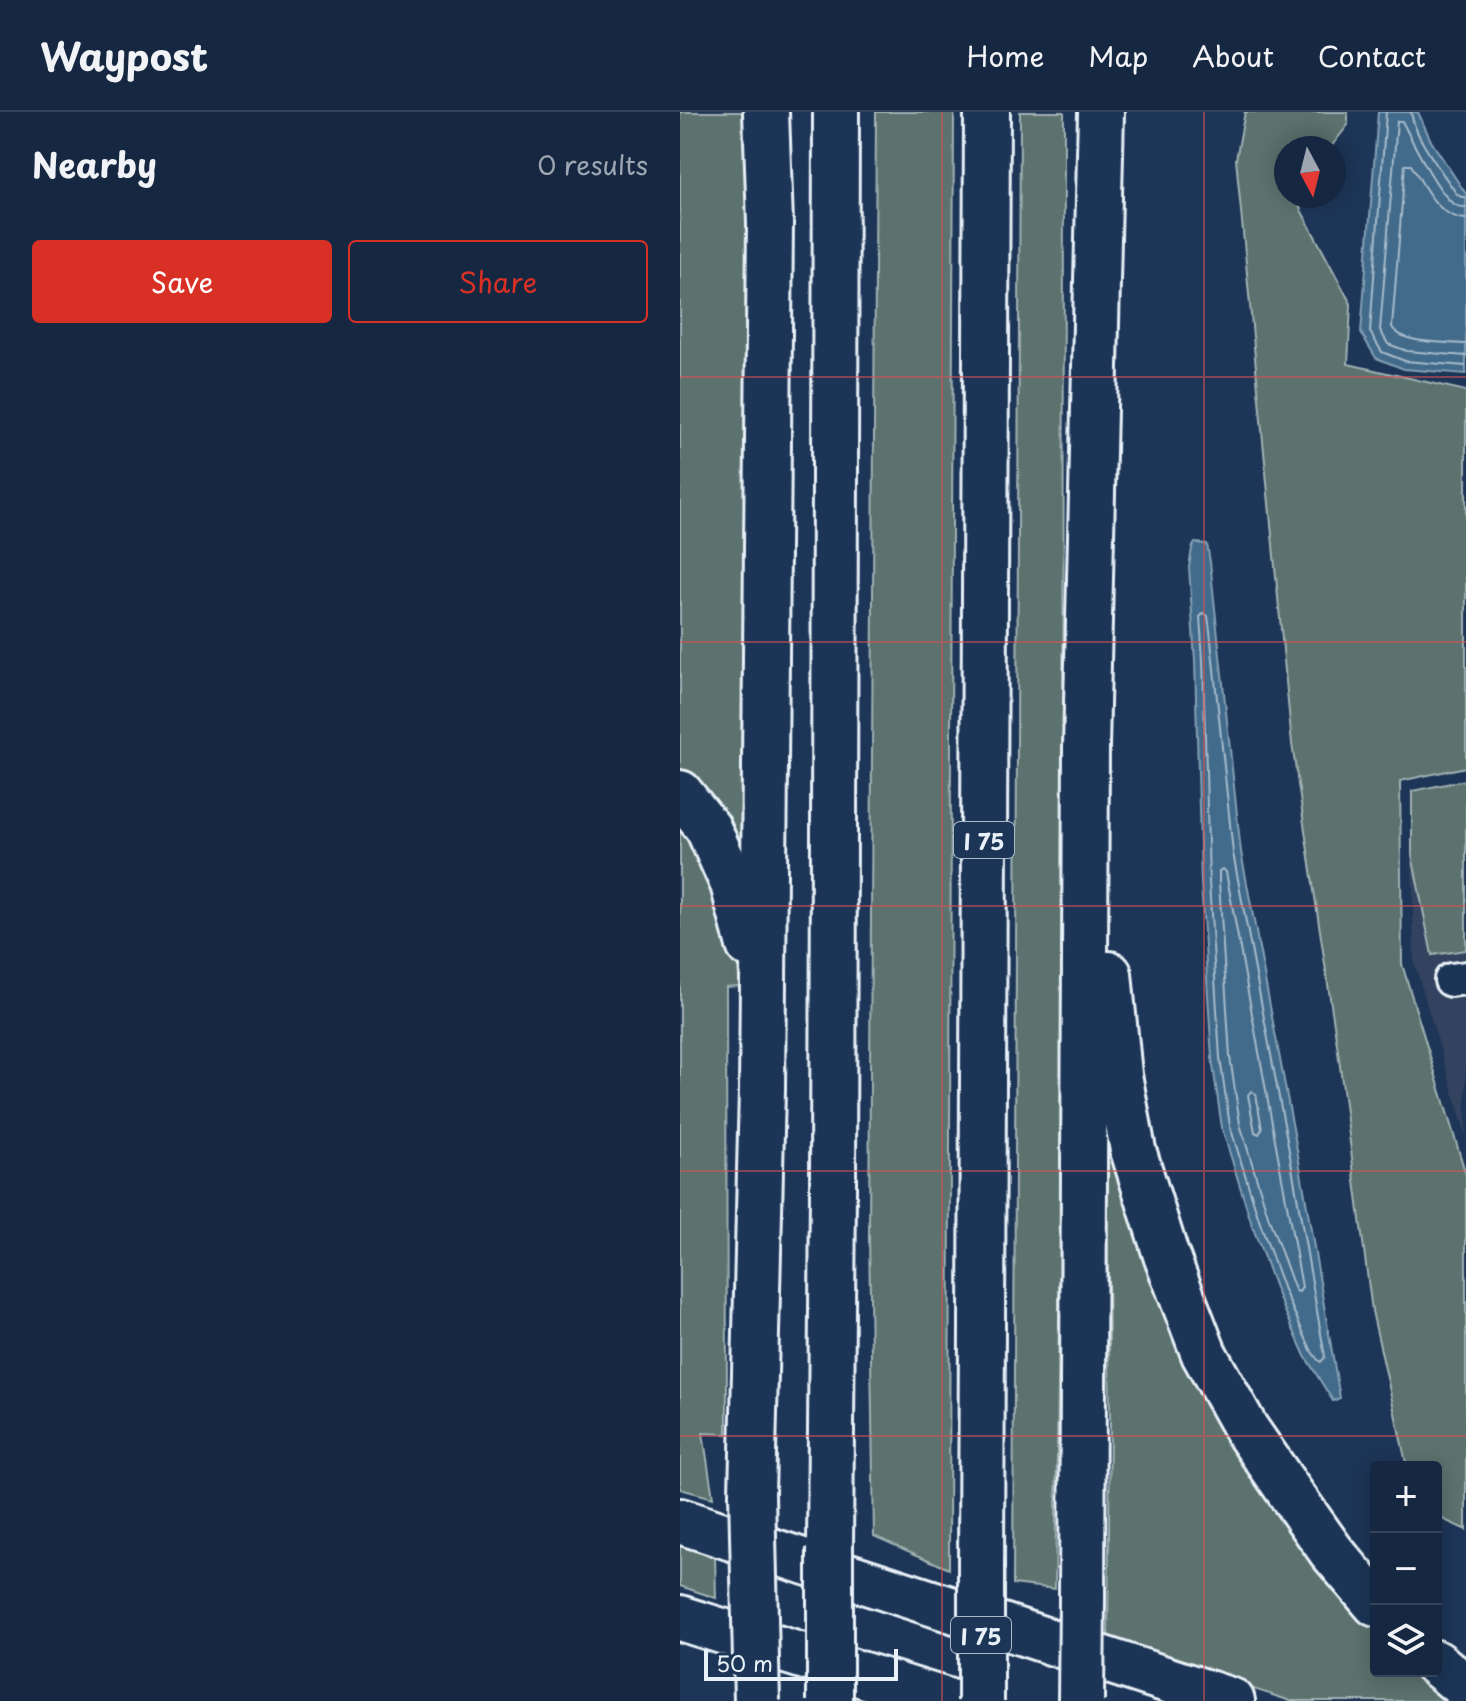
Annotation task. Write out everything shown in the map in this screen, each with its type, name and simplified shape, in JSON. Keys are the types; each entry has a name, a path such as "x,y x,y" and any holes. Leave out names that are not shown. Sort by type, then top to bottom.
{"highway":[{"path":"757,1701 752,1494 762,1090 770,223 766,112"},
{"path":"830,1701 836,112"},
{"name":"I 75","path":"981,1701 987,112"},
{"path":"1081,1701 1086,748 1101,112"},
{"path":"1086,748 1119,1075 1133,1150 1166,1255 1204,1354 1246,1429 1331,1551 1370,1597"},
{"path":"680,793 708,828 733,884 744,922 757,982 762,1090"},
{"path":"680,1521 1232,1701"},
{"path":"680,1618 947,1701"},
{"path":"1442,1668 1466,1688"}],"shaded area":[{"path":"1412,855 1432,954 1466,950 1466,1135 1414,962"}],"green space":[{"path":"680,112 744,112 752,856 739,856 701,792 680,768"},
{"path":"876,112 954,112 949,1569 874,1536 869,1237"},
{"path":"1020,112 1064,112 1063,1042 1055,1589 1013,1584"},
{"path":"1245,112 1348,112 1348,125 1339,136 1274,136 1274,208 1300,208 1351,304 1348,364 1466,391 1466,767 1400,781 1402,964 1466,1175 1466,1530 1442,1519 1442,1461 1406,1461 1372,1311 1338,1051 1292,744 1236,159"},
{"path":"1466,780 1466,950 1432,955 1412,855 1412,791"},
{"path":"680,814 735,945 740,986 726,987 727,1434 703,1433 713,1498 680,1489"},
{"path":"1106,1139 1115,1139 1295,1532 1370,1620 1370,1677 1430,1677 1456,1701 1291,1701 1108,1642 1110,1418"},
{"path":"680,1546 715,1557 716,1598 680,1586"}],"water":[{"path":"1378,112 1418,112 1431,141 1466,194 1466,374 1404,369 1376,358 1361,333"},
{"path":"1195,543 1207,544 1210,562 1241,852 1340,1398 1333,1401 1305,1356 1277,1293 1222,1128 1212,1059 1201,883 1195,661 1189,567"}]}
